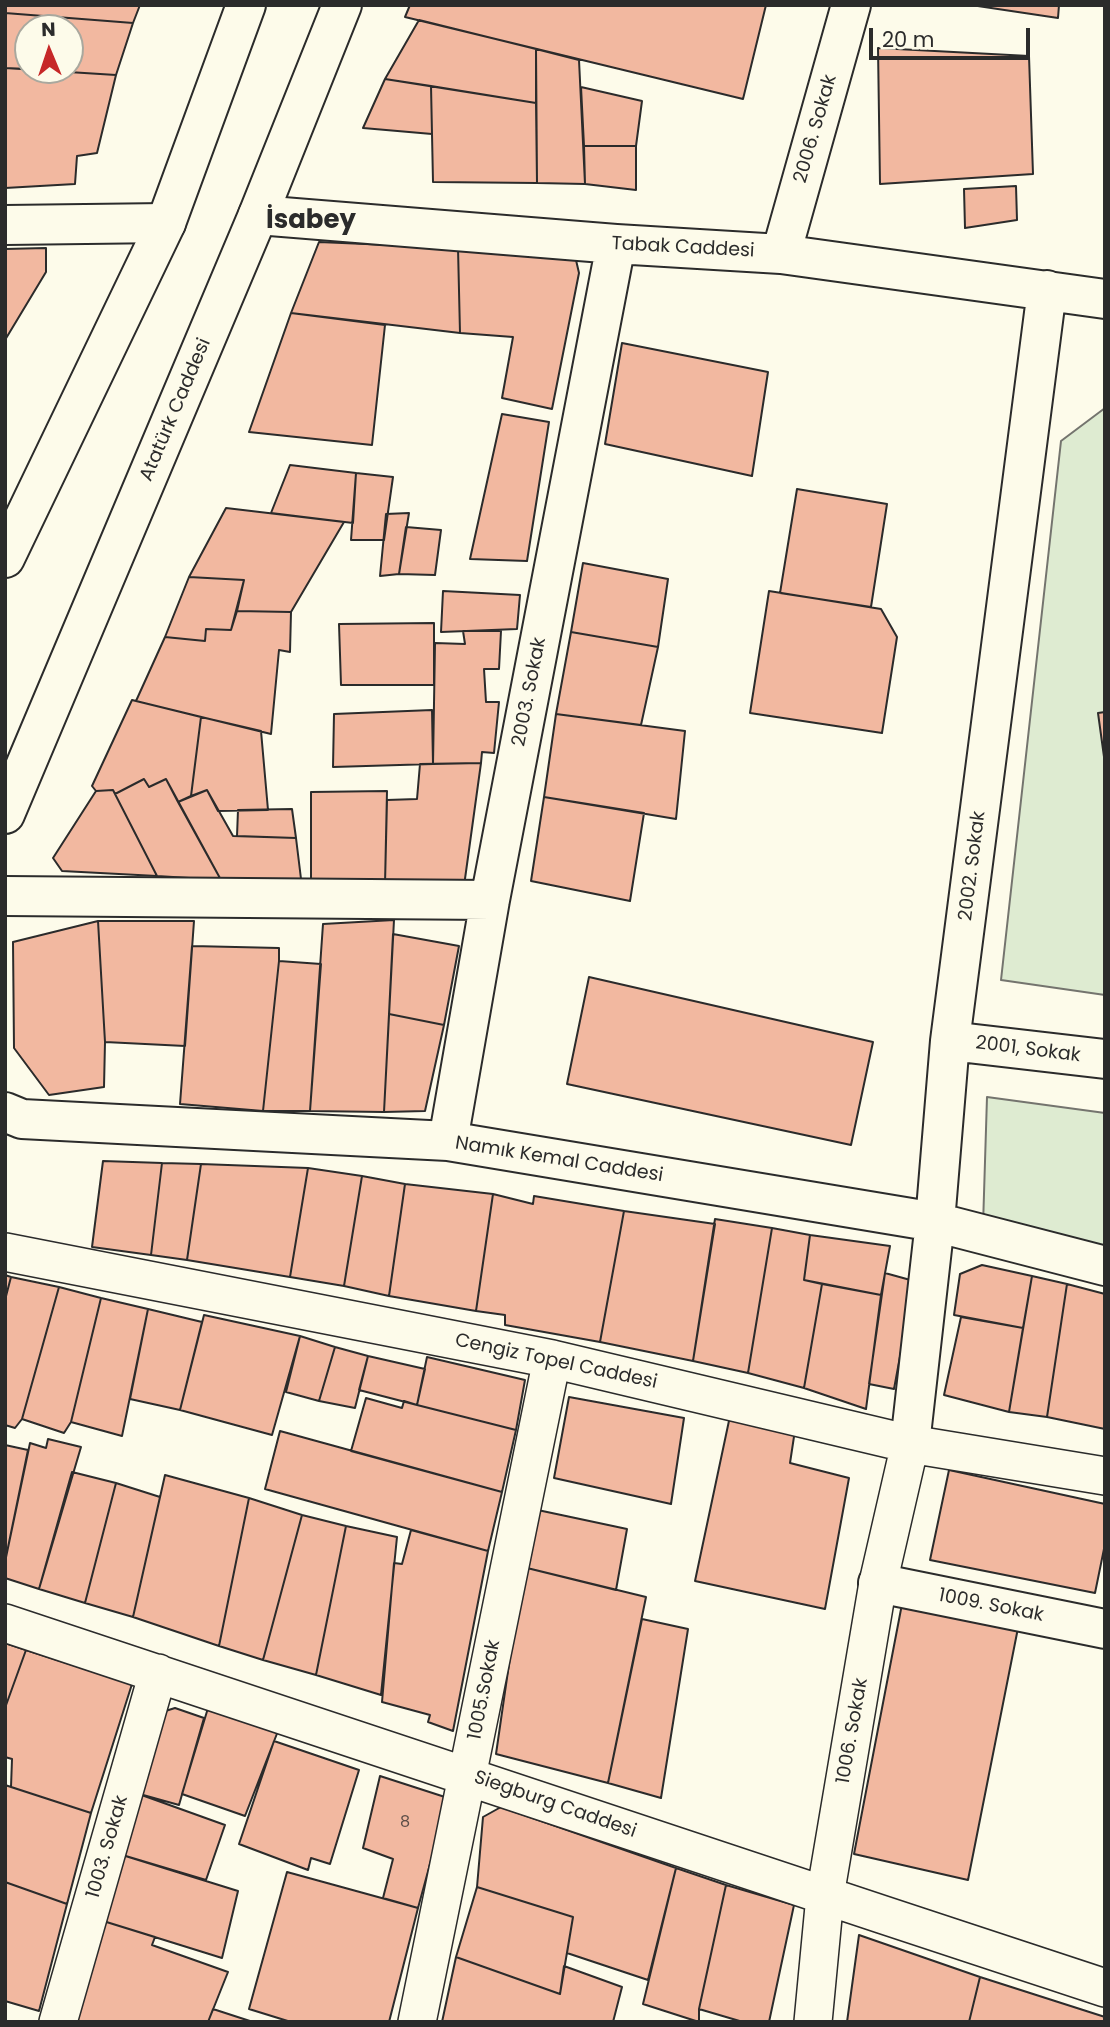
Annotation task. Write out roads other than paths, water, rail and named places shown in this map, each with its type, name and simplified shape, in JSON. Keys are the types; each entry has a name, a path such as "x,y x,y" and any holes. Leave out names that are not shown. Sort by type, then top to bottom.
{"main road":[{"path":"5,558 166,223 246,5"},
{"name":"Atatürk Caddesi","path":"5,814 258,215 342,5"},
{"name":"2006. Sokak","path":"781,254 851,5"},
{"name":"Tabak Caddesi","path":"258,215 616,244 781,254 1105,299"},
{"path":"5,225 166,223"},
{"name":"2003. Sokak","path":"449,1142 489,900 616,244"},
{"name":"2002. Sokak","path":"910,1444 935,1222 950,1041 1047,290"},
{"path":"5,896 489,900"},
{"name":"2001, Sokak","path":"950,1041 1105,1059"},
{"name":"Namık Kemal Caddesi","path":"5,1112 22,1119 449,1142 935,1222 1105,1266"},
{"name":"1009. Sokak","path":"878,1583 1105,1629"}],"street":[{"name":"Cengiz Topel Caddesi","path":"5,1252 552,1359 910,1444 1105,1476"},
{"name":"1005.Sokak","path":"417,2022 552,1359"},
{"name":"1006. Sokak","path":"813,2022 825,1896 878,1583 910,1444"},
{"name":"Siegburg Caddesi","path":"5,1623 1105,1988"},
{"name":"1003. Sokak","path":"58,2022 158,1673"}],"district":[{"name":"İsabey","path":"311,221"}]}
